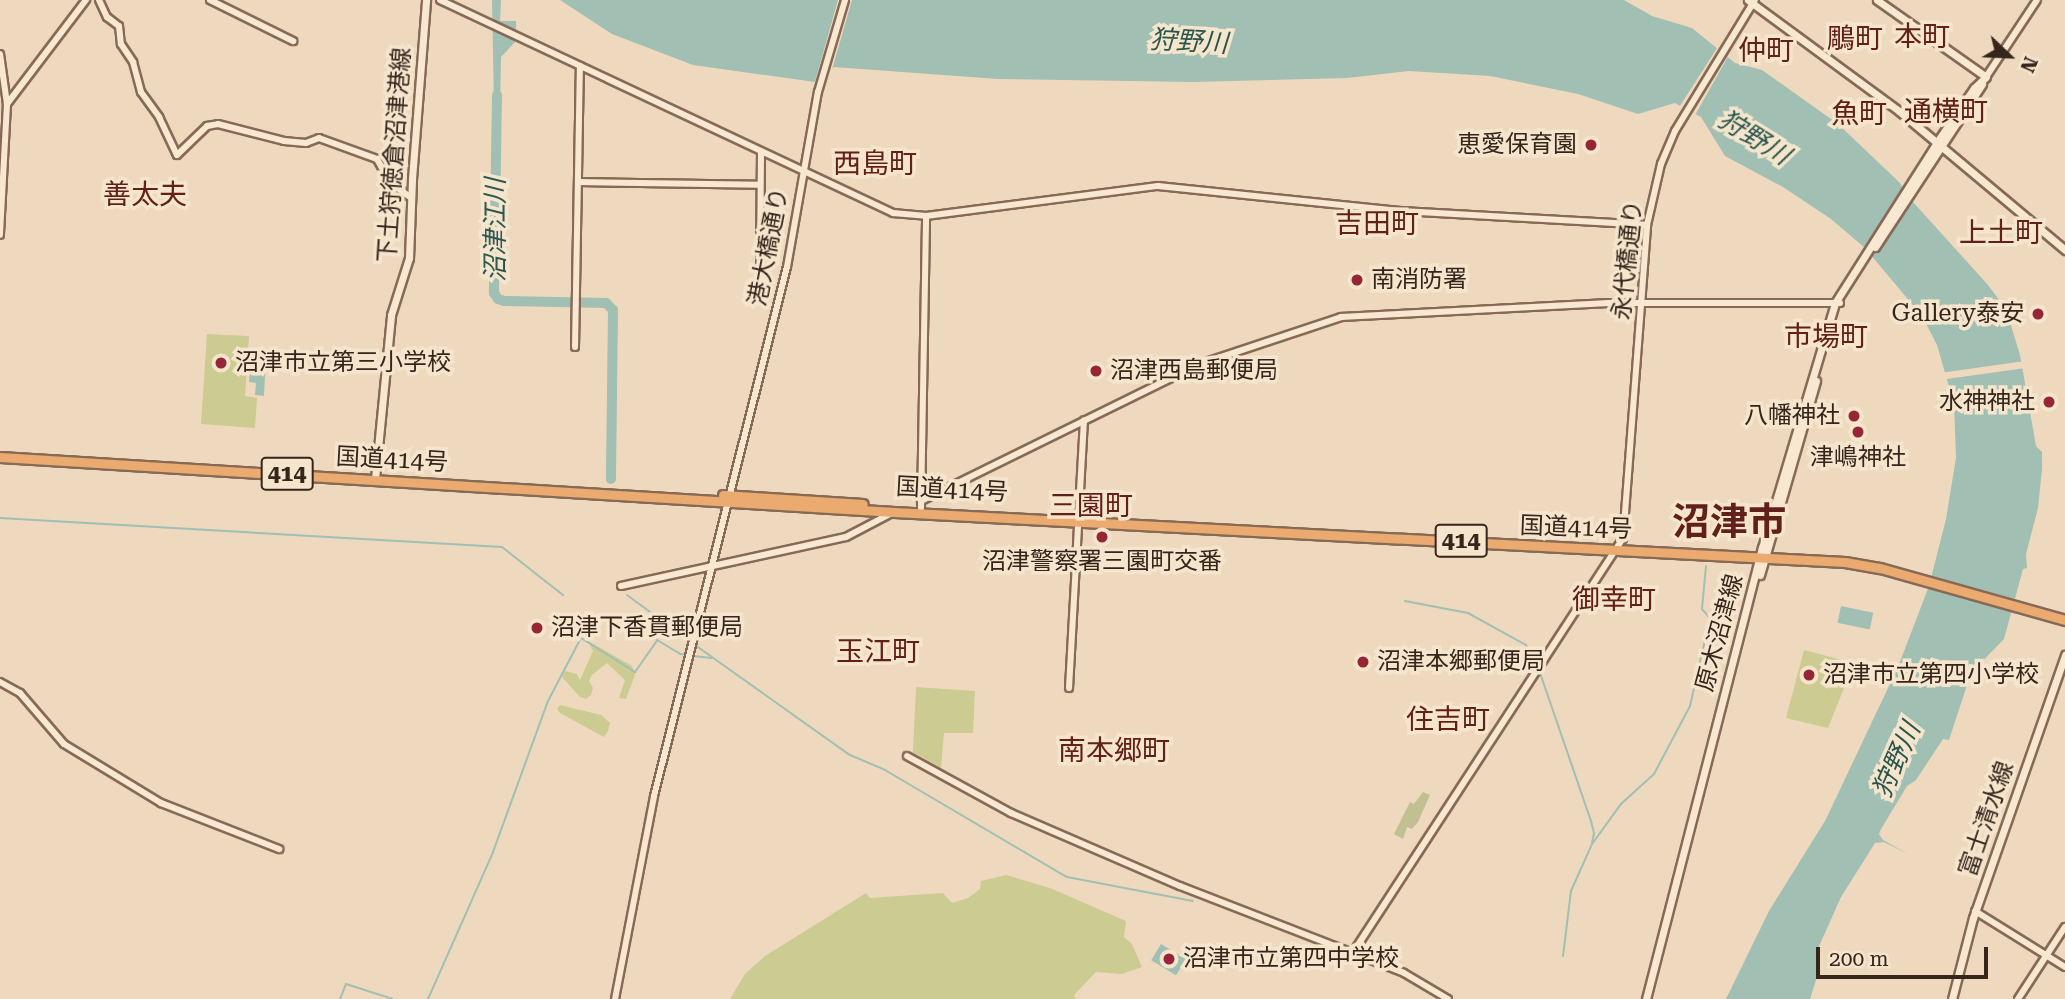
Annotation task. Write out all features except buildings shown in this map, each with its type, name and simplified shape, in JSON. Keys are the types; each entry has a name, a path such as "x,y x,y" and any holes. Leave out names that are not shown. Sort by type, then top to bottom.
{"highway":[{"name":"国道414号","path":"0,457 573,490 582,488 1064,522 1077,519"},
{"name":"国道414号","path":"730,499 921,505 1077,519 1619,548 1861,564 2065,620"}],"main road":[{"name":"下土狩徳倉沼津港線","path":"375,479 391,315 409,258 426,0"},
{"path":"1877,0 1986,77"},
{"path":"1752,1 1940,144 2065,250"},
{"name":"原木沼津線","path":"1648,999 1762,558 1837,303 1974,88 1986,77"},
{"name":"富士清水線","path":"1952,999 1975,911 2065,655"}],"street":[{"path":"7,104 86,0"},
{"path":"99,0 107,17 118,26 121,44 133,62 141,92 159,117 177,155 207,126 218,124 284,141 306,143 320,138 377,159 390,182 411,198"},
{"path":"210,0 293,41"},
{"path":"440,0 761,153 880,208 900,214 926,216 1158,186 1400,211 1647,225"},
{"name":"港大橋通り","path":"615,999 654,796 788,267 818,93 845,0"},
{"path":"1986,77 2037,0"},
{"name":"永代橋通り","path":"1619,548 1623,540 1647,225 1661,161 1752,1"},
{"path":"0,54 7,104 0,235"},
{"path":"575,347 580,66"},
{"path":"760,267 761,153"},
{"path":"578,182 761,185"},
{"path":"926,216 921,505 1197,365 1341,317 1642,303 1837,303"},
{"path":"1069,688 1084,420"},
{"path":"621,586 846,537 894,512"},
{"path":"1352,954 1619,548"},
{"path":"0,682 20,693 64,744 161,803 279,849"},
{"path":"907,756 1011,813 1277,925 1404,972 1448,999"},
{"path":"1975,911 2065,967"},
{"path":"2018,999 2065,927"}],"shaded area":[{"path":"207,334 249,336 245,396 257,398 255,428 201,424"},
{"path":"588,641 632,666 635,675 626,699 619,698 625,680 607,663 592,675 589,681 593,688 586,699 580,697 562,677 565,671 577,674 580,680 593,651"},
{"path":"1804,650 1854,663 1828,728 1786,718"},
{"path":"916,687 975,691 973,733 944,733 941,768 913,752"},
{"path":"560,705 601,715 610,723 608,731 604,737 560,713 557,709"},
{"path":"1006,875 1050,888 1126,921 1124,937 1132,944 1142,967 1122,974 1096,972 1074,995 1076,999 730,999 745,974 765,956 866,893 870,898 943,893 952,903 968,898 980,889 981,881"}],"green space":[{"path":"1423,792 1430,795 1418,822 1412,829 1407,827 1403,839 1394,834 1410,802 1414,804"}],"water":[{"path":"492,0 501,0 500,21 516,21 516,41 501,57 500,106 494,106"},
{"name":"狩野川","path":"560,0 1624,0 1652,16 1692,28 1735,63 1762,70 1838,124 1899,182 1913,202 1988,285 2006,309 2020,355 2036,446 2042,452 2042,469 2038,508 2026,554 2027,568 2023,569 2004,639 1971,673 1949,740 1943,739 1916,780 1907,786 1881,829 1879,834 1883,840 1908,854 1884,842 1875,843 1841,897 1816,953 1818,974 1810,999 1726,999 1769,911 1825,821 1898,667 1929,586 1946,519 1956,458 1954,404 1937,345 1922,316 1865,248 1831,219 1783,187 1725,156 1701,117 1675,103 1638,114 1578,94 1490,76 1409,71 1347,78 1192,82 998,79 834,67 815,82 693,65 612,34"},
{"path":"251,353 266,353 264,396 255,395 256,383 249,382"},
{"path":"1841,606 1873,613 1870,629 1837,623"},
{"path":"1161,944 1186,959 1176,975 1151,960"}],"pier":[{"path":"838,0 852,0 831,73 814,85"},
{"path":"1719,45 1730,53 1694,117 1678,109"},
{"path":"2025,361 2026,368 1943,380 1942,373"},
{"path":"1929,576 2020,600 2017,612 1926,588"}],"waterway":[{"name":"沼津江川","path":"497,95 494,293 498,299 504,301 606,303 613,310 611,479"},
{"path":"0,518 502,547 563,595"},
{"path":"1563,956 1571,891 1592,844 1621,804 1654,774 1690,706 1710,618 1702,609 1706,566"},
{"path":"627,595 691,642"},
{"path":"1405,601 1468,613 1526,645 1538,664"},
{"path":"428,999 493,852 548,701 581,638 635,672 657,640 680,654 688,655"},
{"path":"695,645 850,755 885,770 1067,877 1193,901"},
{"path":"693,656 712,658"},
{"path":"1539,670 1591,821 1594,833 1592,843"},
{"path":"340,999 346,984 393,999"}],"place":[{"name":"恵愛保育園","path":"1591,145"},
{"name":"南消防署","path":"1357,280"},
{"name":"Gallery泰安","path":"2038,314"},
{"name":"沼津市立第三小学校","path":"221,363"},
{"name":"沼津西島郵便局","path":"1096,371"},
{"name":"水神神社","path":"2049,402"},
{"name":"八幡神社","path":"1854,416"},
{"name":"津嶋神社","path":"1858,432"},
{"name":"沼津警察署三園町交番","path":"1102,537"},
{"name":"沼津下香貫郵便局","path":"537,628"},
{"name":"沼津本郷郵便局","path":"1363,662"},
{"name":"沼津市立第四小学校","path":"1809,675"},
{"name":"沼津市立第四中学校","path":"1169,959"}],"district":[{"name":"本町","path":"1922,37"},
{"name":"鵰町","path":"1855,39"},
{"name":"仲町","path":"1766,51"},
{"name":"通横町","path":"1946,112"},
{"name":"魚町","path":"1859,114"},
{"name":"西島町","path":"875,164"},
{"name":"善太夫","path":"145,195"},
{"name":"吉田町","path":"1377,224"},
{"name":"上土町","path":"2001,233"},
{"name":"市場町","path":"1826,337"},
{"name":"三園町","path":"1091,506"},
{"name":"沼津市","path":"1729,523"},
{"name":"御幸町","path":"1614,600"},
{"name":"玉江町","path":"878,652"},
{"name":"住吉町","path":"1448,720"},
{"name":"南本郷町","path":"1114,751"}]}
